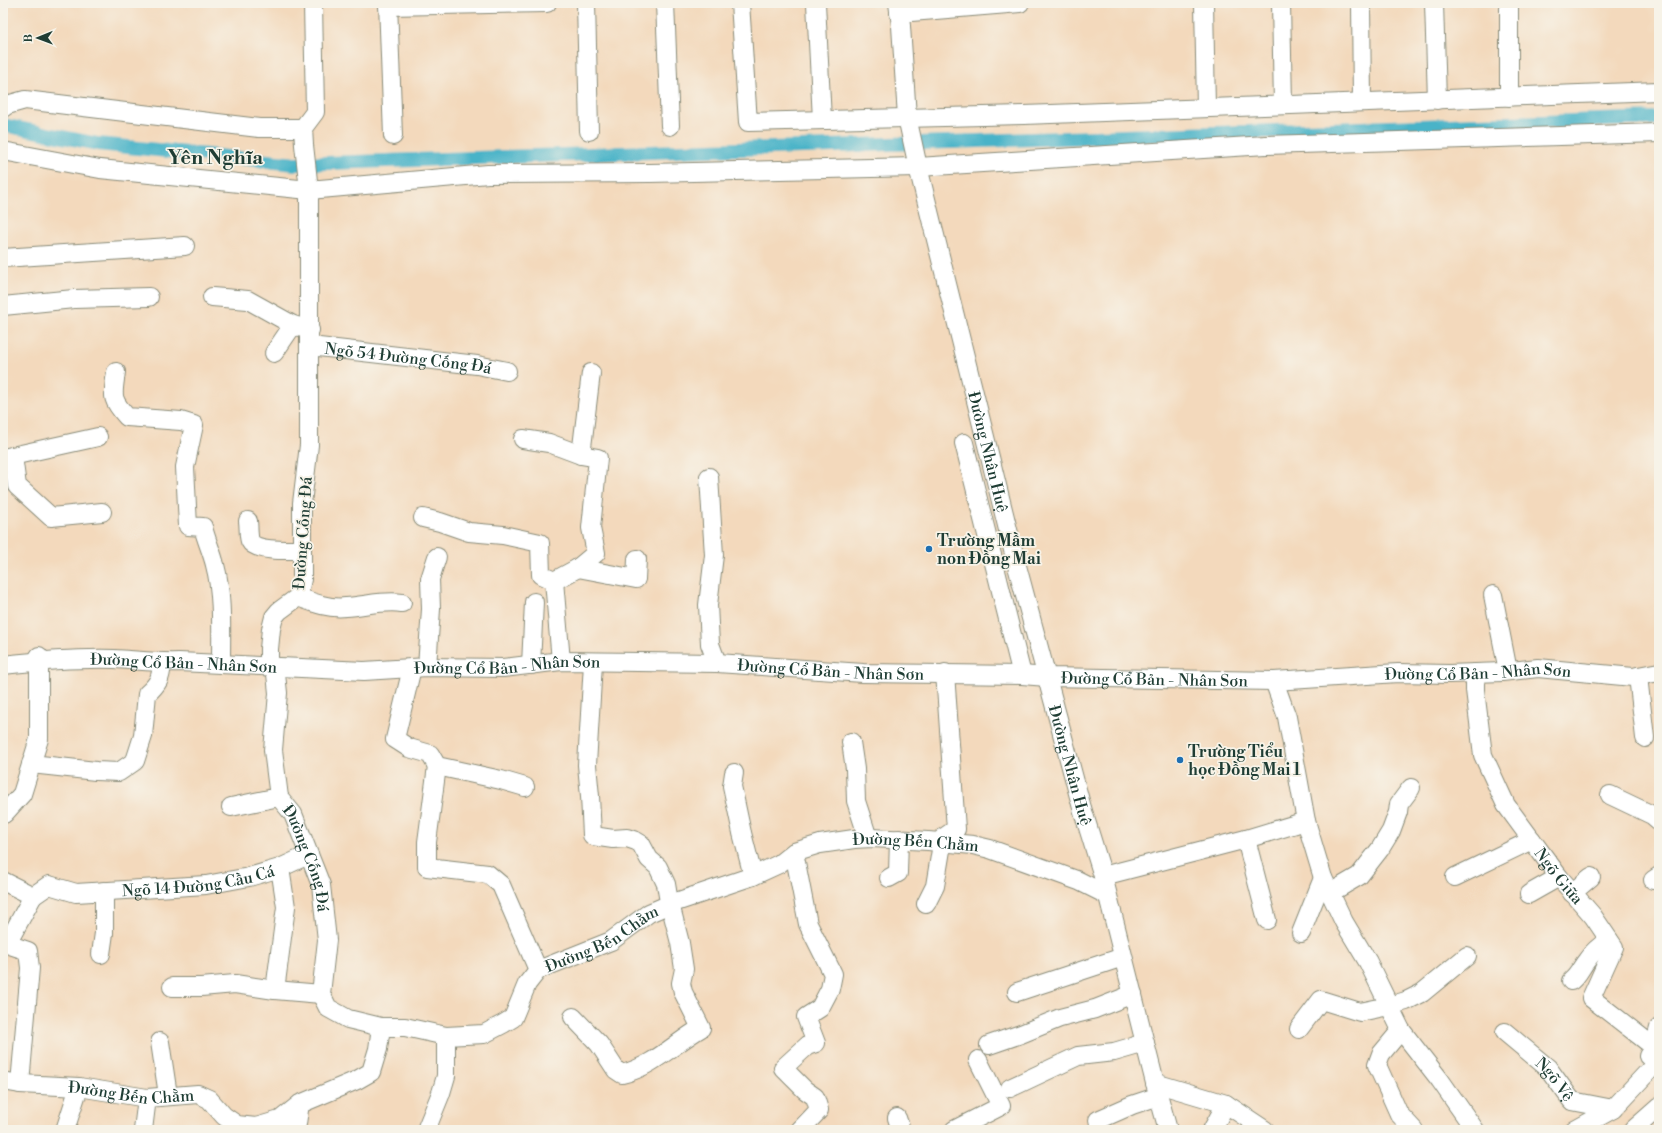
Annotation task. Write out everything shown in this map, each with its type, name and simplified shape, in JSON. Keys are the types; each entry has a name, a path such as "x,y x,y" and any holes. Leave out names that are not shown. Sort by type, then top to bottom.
{"street":[{"path":"5,107 25,100 259,128 304,136 315,112 313,3"},
{"path":"393,136 388,4 547,3"},
{"path":"586,3 589,131"},
{"path":"665,3 670,126"},
{"path":"740,3 748,122 1024,115 1659,92"},
{"path":"816,3 822,120"},
{"path":"898,8 1020,3"},
{"path":"1204,3 1206,108"},
{"path":"1282,3 1283,105"},
{"path":"1361,3 1362,102"},
{"path":"1434,3 1436,100"},
{"path":"1509,3 1509,97"},
{"name":"Đường Nhân Huệ","path":"898,8 907,117 918,167 1017,566 1082,808 1103,876 1168,1130"},
{"path":"3,151 100,169 309,190 488,174 650,173 918,167 1266,145 1659,133"},
{"name":"Đường Cống Đá","path":"304,136 309,190 304,333 308,445 302,503 302,578 298,597 279,611 274,617 271,629 269,660 276,674 278,693 273,750 279,797 293,814 321,885 327,940 321,994"},
{"path":"3,258 185,246"},
{"path":"3,306 74,299 149,297"},
{"path":"212,297 248,300 304,333 274,353"},
{"name":"Ngõ 54 Đường Cống Đá","path":"304,333 507,370"},
{"path":"116,372 113,394 116,405 127,417 181,421 194,425 185,467 188,526 203,527 215,566 220,605 221,664"},
{"path":"581,455 591,373"},
{"path":"98,437 8,457 17,486 51,517 102,512"},
{"path":"524,439 549,443 581,455 598,458 591,528 596,553 578,568 554,581"},
{"path":"964,444 1022,675"},
{"path":"709,477 714,555 708,605 710,644 717,664"},
{"path":"423,518 469,532 503,535 540,543 541,575 554,581"},
{"path":"248,521 250,541 256,547 274,550 302,550"},
{"path":"437,557 430,579 431,609 420,668 396,739 409,748 430,754 437,766 427,842 427,867 488,874 500,884 538,970"},
{"path":"578,568 636,579 637,559"},
{"path":"995,571 1017,566"},
{"path":"554,581 561,661"},
{"path":"1493,595 1508,671"},
{"path":"298,597 324,606 347,608 387,602 402,603"},
{"path":"531,665 534,602"},
{"path":"4,814 22,794 39,739 39,659"},
{"name":"Đường Cổ Bản - Nhân Sơn","path":"3,665 39,659 114,660 364,670 503,668 561,661 593,663 717,664 863,673 945,673 1047,677 1274,681 1398,673 1476,673 1538,668 1633,677 1659,672"},
{"path":"31,764 96,772 119,772 135,761 143,736 147,694 157,685 162,674 162,663"},
{"path":"572,1017 599,1044 616,1070 622,1074 631,1072 648,1064 700,1028 688,1005 681,986 684,964 680,943 666,884 657,866 648,858 639,842 630,839 613,839 593,836 592,834 587,765 593,663"},
{"path":"926,904 935,886 943,838 956,829 945,673"},
{"name":"Ngõ Giữa","path":"1476,673 1475,690 1483,755 1506,805 1559,877 1593,916 1609,940"},
{"path":"1638,676 1645,738"},
{"path":"1274,681 1287,717 1306,821 1327,886 1344,922 1368,962 1401,1030 1440,1080 1467,1127"},
{"path":"851,742 855,769 856,801 868,838"},
{"path":"437,766 501,780 525,787"},
{"path":"734,773 732,786 753,876"},
{"path":"1301,933 1327,886 1359,876 1380,850 1391,831 1398,812 1399,804 1411,788"},
{"path":"1610,795 1657,813"},
{"path":"231,808 279,797"},
{"path":"1103,876 1246,839 1306,821"},
{"name":"Đường Bến Chằm","path":"12,1082 78,1087 147,1098 168,1095 198,1094 209,1099 224,1116 237,1125 256,1127 280,1120 300,1104 371,1072 378,1049 381,1027 405,1027 446,1036 484,1034 513,1018 527,984 538,970 611,941 649,913 670,904 753,876 778,864 794,852 820,844 868,838 972,845 990,849 1079,881 1107,895"},
{"path":"889,878 898,873 899,839"},
{"path":"1246,839 1267,920"},
{"path":"1455,878 1532,840"},
{"path":"794,852 808,924 833,974 830,989 820,1008 806,1017 816,1043 808,1046 782,1068 805,1090 815,1097 819,1110 800,1130"},
{"path":"280,868 308,855"},
{"name":"Ngõ 14 Đường Cầu Cá","path":"101,954 104,933 104,891 206,885 249,877 280,868 286,907 276,990"},
{"path":"1530,894 1559,877"},
{"path":"1572,892 1591,877"},
{"path":"3,881 34,896"},
{"path":"12,1082 30,968 28,950 6,944 34,896 49,885 76,893 104,891"},
{"path":"1571,981 1576,977 1591,955 1609,940 1614,948 1591,998 1656,1053"},
{"path":"1298,1029 1321,1000 1360,1012 1390,1006 1406,1001 1422,993 1467,956"},
{"path":"1016,992 1123,957"},
{"path":"172,986 201,987 235,984 276,990 321,994 328,1008 348,1019 381,1027"},
{"path":"989,1045 1060,1018 1095,1008 1133,994"},
{"path":"1656,1053 1659,1028"},
{"path":"1401,1030 1381,1054 1377,1065 1399,1114 1414,1130"},
{"name":"Ngõ Vệ","path":"1505,1032 1548,1068 1572,1101 1613,1109"},
{"path":"426,1130 441,1093 446,1076 446,1036"},
{"path":"160,1042 168,1095"},
{"path":"1010,1088 1078,1056 1114,1052 1145,1043"},
{"path":"1594,1130 1643,1076 1646,1058 1656,1053"},
{"path":"954,1130 1001,1106 978,1060"},
{"path":"65,1130 78,1087"},
{"path":"1098,1120 1132,1105 1157,1090 1226,1104 1265,1130"},
{"path":"143,1130 147,1098"},
{"path":"296,1130 300,1104"},
{"path":"1212,1130 1226,1104"},
{"path":"1575,1130 1613,1109"},
{"path":"1633,1130 1655,1118"}],"waterway":[{"path":"3,125 98,144 296,164 1659,118"}],"place":[{"name":"Trường Mầm non Đồng Mai","path":"929,549"},
{"name":"Trường Tiểu học Đồng Mai 1","path":"1180,760"}],"district":[{"name":"Yên Nghĩa","path":"215,157"}]}
